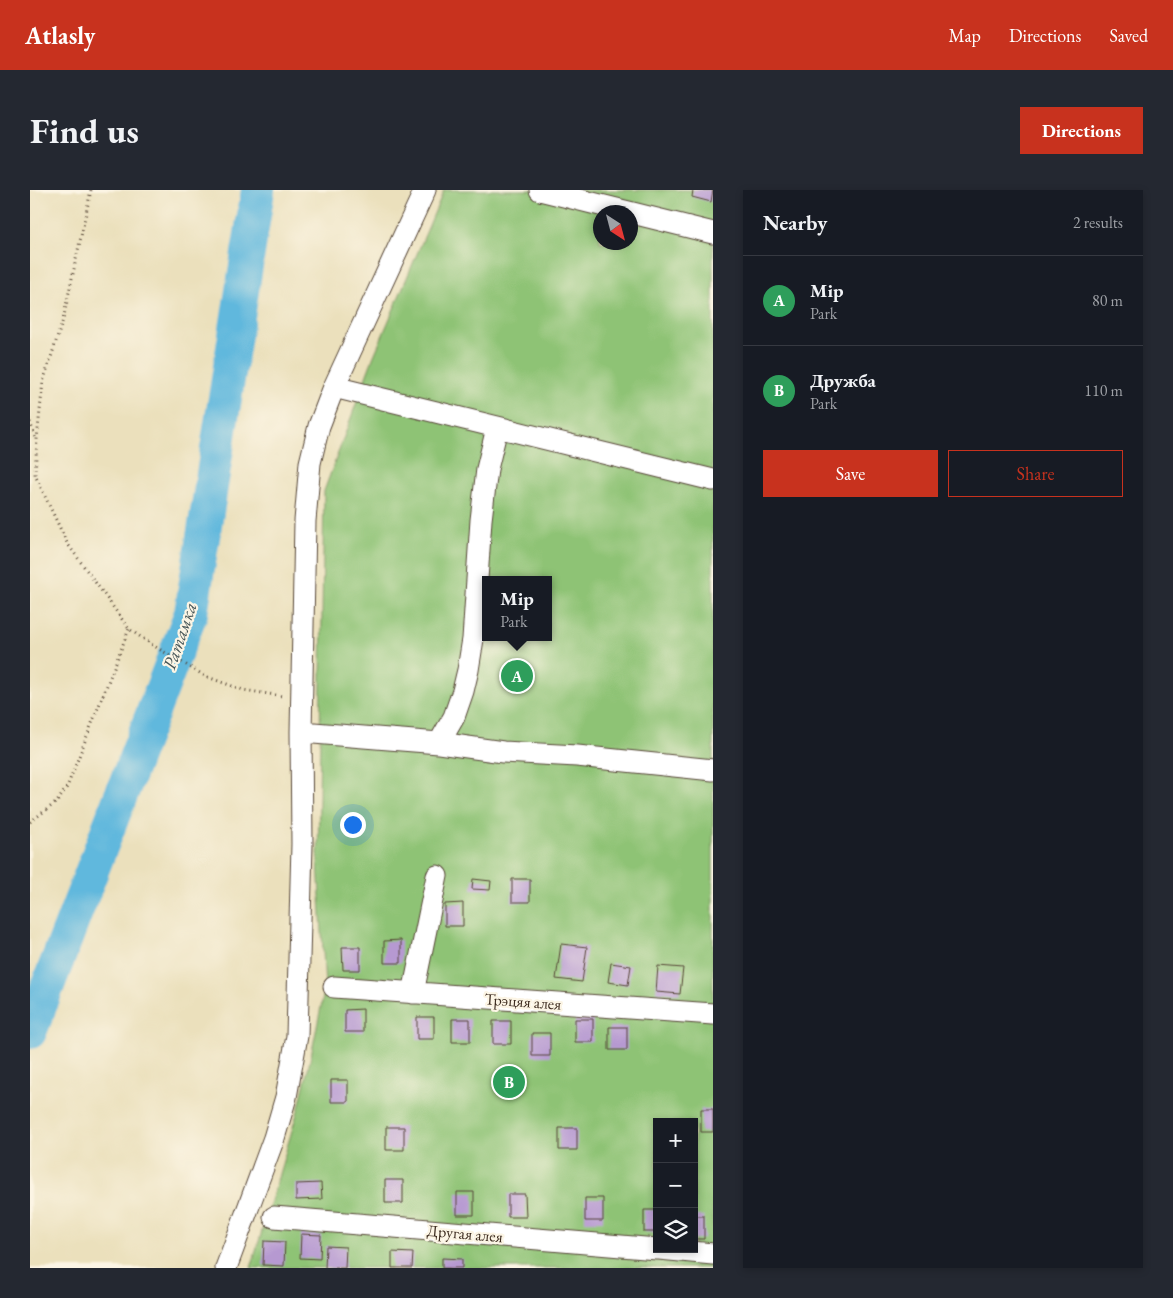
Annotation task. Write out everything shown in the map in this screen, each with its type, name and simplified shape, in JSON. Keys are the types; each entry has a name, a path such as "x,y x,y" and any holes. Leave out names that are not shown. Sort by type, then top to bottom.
{"street":[{"path":"226,1268 274,1138 286,1097 297,1036 302,844 301,697 304,521 310,463 319,426 334,387 424,190"},
{"path":"543,190 713,233"},
{"path":"334,387 713,480"},
{"path":"439,742 454,717 464,691 468,670 473,639 480,529 487,469 497,428"},
{"path":"301,732 439,742 503,752 577,756 713,770"},
{"path":"413,993 437,876"},
{"name":"Трэцяя алея","path":"334,987 713,1014"},
{"name":"Другая алея","path":"274,1217 653,1249"},
{"name":"Другая алея","path":"694,1253 712,1255"}],"path":[{"path":"91,190 63,320 43,382 35,475 67,543 129,629 205,676 243,690 277,696 301,697"},
{"path":"30,422 37,439"},
{"path":"30,822 57,802 67,788 129,629"}],"green space":[{"path":"444,190 713,190 713,1268 251,1268 299,1107 325,987 318,861 324,491 373,358"}],"building":[{"path":"693,190 713,190 711,202 692,197"},
{"path":"473,879 491,881 490,890 472,889"},
{"path":"512,879 530,879 530,902 512,902"},
{"path":"463,903 463,926 445,926 445,904"},
{"path":"401,940 401,963 384,963 384,941"},
{"path":"561,944 587,947 582,982 556,979"},
{"path":"342,947 360,947 360,970 343,970"},
{"path":"611,963 631,966 628,985 608,982"},
{"path":"658,966 683,968 680,994 656,992"},
{"path":"363,1009 363,1032 345,1032 345,1010"},
{"path":"417,1017 434,1017 434,1039 417,1039"},
{"path":"452,1019 470,1019 470,1042 452,1042"},
{"path":"575,1019 593,1019 593,1042 575,1042"},
{"path":"493,1021 511,1021 511,1044 493,1044"},
{"path":"609,1027 627,1027 627,1050 609,1050"},
{"path":"532,1033 550,1033 550,1056 532,1056"},
{"path":"331,1080 348,1080 348,1102 331,1102"},
{"path":"701,1109 713,1109 713,1132 701,1132"},
{"path":"386,1127 404,1127 404,1150 386,1150"},
{"path":"559,1128 577,1128 577,1150 559,1150"},
{"path":"385,1180 403,1180 403,1203 385,1203"},
{"path":"321,1183 322,1199 296,1200 296,1184"},
{"path":"457,1192 474,1192 474,1215 457,1215"},
{"path":"508,1194 525,1194 526,1217 508,1217"},
{"path":"585,1198 603,1198 603,1221 585,1221"},
{"path":"644,1210 653,1210 653,1232 644,1232"},
{"path":"698,1216 704,1216 704,1239 698,1239"},
{"path":"301,1234 321,1235 320,1259 300,1258"},
{"path":"264,1241 285,1242 284,1266 263,1265"},
{"path":"326,1246 346,1247 345,1268 325,1268"},
{"path":"392,1252 413,1253 412,1268 392,1268"},
{"path":"442,1258 462,1259 462,1268 442,1268"}],"waterway":[{"name":"Ратамка","path":"30,1032 191,613 258,190"}],"place":[{"name":"Мір","path":"517,676"},
{"name":"Дружба","path":"509,1082"}]}
